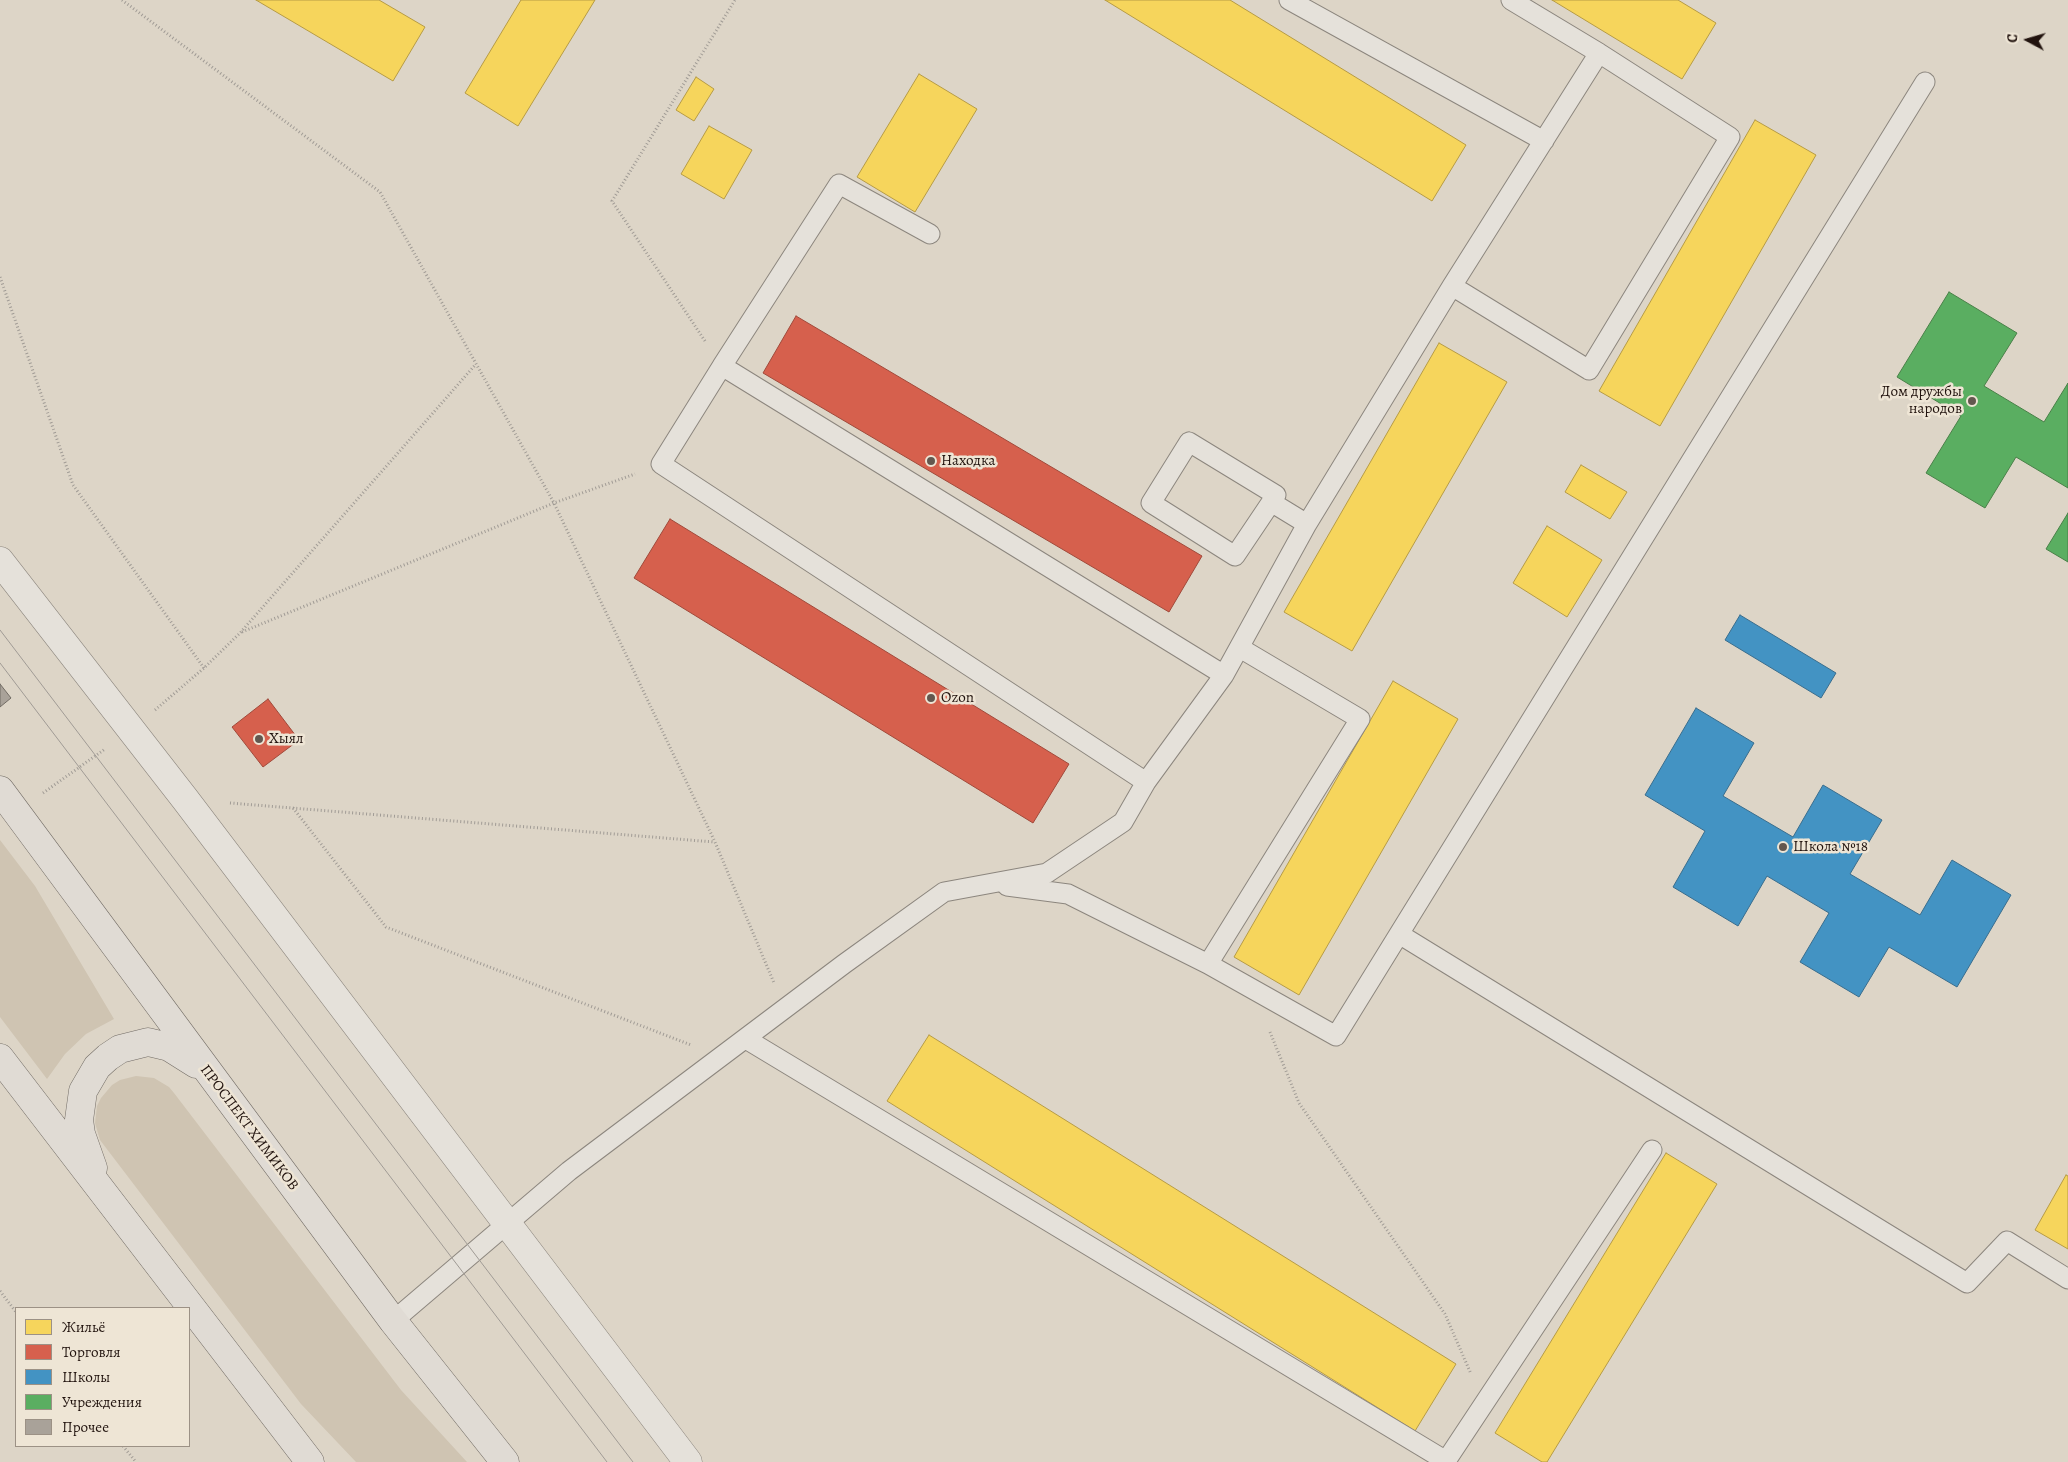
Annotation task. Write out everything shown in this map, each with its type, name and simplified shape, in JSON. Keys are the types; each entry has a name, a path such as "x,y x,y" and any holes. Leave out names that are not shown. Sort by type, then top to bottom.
{"main road":[{"name":"ПРОСПЕКТ ХИМИКОВ","path":"0,790 393,1321 505,1462"},
{"path":"101,1190 81,1134 79,1120 83,1091 97,1067 120,1049 148,1042 169,1047 206,1070"},
{"path":"0,1058 310,1462"}],"street":[{"path":"0,561 185,799 688,1462"}],"lane":[{"path":"1289,0 1544,141"},
{"path":"1452,286 1589,370 1730,137 1599,53 1511,0"},
{"path":"393,1321 569,1171 844,964 944,892 1047,873 1123,822 1146,782 1224,675 1307,524 1452,286 1599,53"},
{"path":"990,883 1068,894 1208,964 1336,1036 1925,82"},
{"path":"930,234 840,184 661,464 1146,782"},
{"path":"722,366 1224,675"},
{"path":"1189,442 1276,495 1271,502 1235,556 1151,503 1189,442"},
{"path":"1271,502 1307,524"},
{"path":"1208,964 1360,719 1240,648"},
{"path":"1399,934 1967,1283 2007,1241 2068,1279"},
{"path":"746,1039 1446,1461 1652,1150"}],"path":[{"path":"122,0 380,192 554,504 715,842 784,1009"},
{"path":"722,366 612,202 735,0"},
{"path":"0,277 73,484 204,668"},
{"path":"17,812 131,731 204,668 240,633 476,364"},
{"path":"240,633 554,504 661,464"},
{"path":"185,799 715,842"},
{"path":"292,808 386,928 722,1057"},
{"path":"1252,989 1299,1103 1445,1314 1484,1405"},
{"path":"0,1291 15,1311"},
{"path":"124,1447 136,1462"}],"shaded area":[{"path":"0,840 35,886 114,1019 86,1034 65,1054 47,1079 0,1017"},
{"path":"136,1076 154,1078 169,1087 401,1390 467,1462 356,1462 301,1404 100,1140 95,1123 97,1106 101,1098 112,1085 120,1080"}],"building: Жильё":[{"path":"256,0 379,0 425,27 393,81"},
{"path":"521,0 595,0 518,126 465,93"},
{"path":"1105,0 1230,0 1466,145 1432,201"},
{"path":"1552,0 1678,0 1716,23 1682,79"},
{"path":"919,74 977,109 915,212 857,177"},
{"path":"696,77 714,89 694,121 676,110"},
{"path":"1755,120 1816,155 1660,426 1599,391"},
{"path":"709,126 752,150 724,199 681,174"},
{"path":"1439,343 1507,382 1352,651 1284,612"},
{"path":"1581,465 1627,492 1610,519 1565,492"},
{"path":"1547,526 1602,560 1567,617 1513,583"},
{"path":"1393,681 1458,719 1299,995 1234,957"},
{"path":"929,1035 1456,1364 1415,1431 887,1101"},
{"path":"1666,1153 1717,1184 1547,1462 1542,1462 1495,1433"},
{"path":"2066,1175 2068,1176 2068,1249 2035,1230"}],"building: Торговля":[{"path":"796,316 1202,556 1169,612 763,373"},
{"path":"670,519 1069,764 1033,823 634,578"},
{"path":"268,699 299,740 263,767 232,727"}],"building: Школы":[{"path":"1740,615 1836,673 1821,698 1725,640"},
{"path":"1696,708 1754,743 1723,796 1793,837 1823,785 1882,820 1850,874 1920,915 1952,860 2011,895 1957,987 1889,947 1859,997 1800,962 1829,913 1767,876 1738,926 1673,887 1705,831 1645,795"}],"building: Учреждения":[{"name":"Дом дружбы народов","path":"1949,292 2017,333 1984,386 2044,422 2068,383 2068,488 2016,457 1985,508 1926,473 1961,416 1897,377"},
{"path":"2068,513 2068,562 2046,549"}],"building: Прочее":[{"path":"0,684 11,698 0,707"}],"tram line":[{"path":"0,630 633,1462"},
{"path":"0,663 607,1462"}],"place":[{"name":"Дом дружбы народов","path":"1972,401"},
{"name":"Находка","path":"931,461"},
{"name":"Ozon","path":"931,698"},
{"name":"Хыял","path":"259,739"},
{"name":"Школа №18","path":"1783,847"}]}
